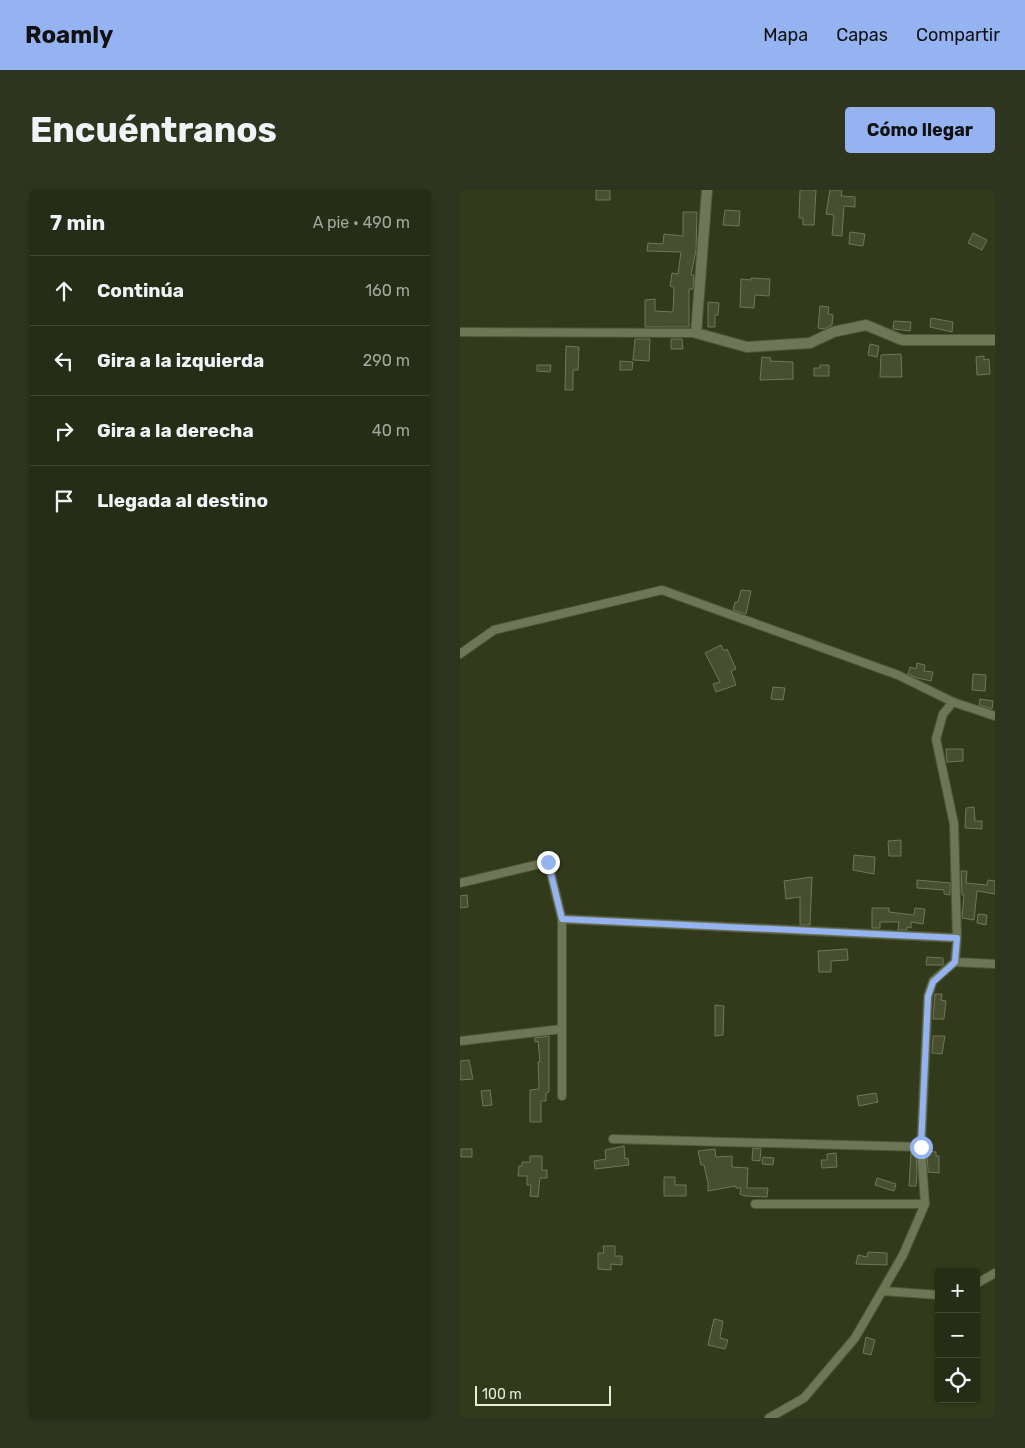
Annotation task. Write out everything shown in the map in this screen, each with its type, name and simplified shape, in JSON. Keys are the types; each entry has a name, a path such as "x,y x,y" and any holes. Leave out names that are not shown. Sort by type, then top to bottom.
{"street":[{"path":"696,333 707,190"},
{"path":"460,332 696,333 747,347 810,343 833,332 866,325 902,340 995,340"},
{"path":"460,654 494,630 662,590 898,675 953,702 995,716"},
{"path":"769,1418 804,1398 855,1338 884,1291 903,1255 925,1204 921,1147 928,996 933,982 955,962 957,938 954,824 936,739 943,714 953,702"},
{"path":"460,883 548,862 562,919 562,1096"},
{"path":"562,919 957,938"},
{"path":"955,962 995,964"},
{"path":"460,1041 562,1029"},
{"path":"612,1139 921,1147"},
{"path":"755,1204 925,1204"},
{"path":"980,1282 995,1273"},
{"path":"884,1291 935,1295"}],"building":[{"path":"596,190 610,190 610,200 596,200"},
{"path":"800,190 816,190 814,225 803,225 803,218 799,218"},
{"path":"830,190 842,190 841,196 855,197 855,207 844,206 842,236 832,235 834,215 826,214"},
{"path":"725,210 740,211 739,226 723,225"},
{"path":"683,212 697,212 696,250 691,275 694,275 693,289 689,289 689,327 645,327 645,300 655,299 655,311 673,312 674,287 670,286 672,273 678,274 681,252 647,251 648,243 663,244 664,234 683,236"},
{"path":"850,232 865,234 863,246 849,244"},
{"path":"973,233 987,240 982,250 968,243"},
{"path":"751,278 770,279 769,296 755,295 754,308 740,307 741,279 751,280"},
{"path":"708,302 719,303 718,315 715,315 715,327 708,327"},
{"path":"820,306 829,307 828,314 833,315 832,325 824,329 818,328"},
{"path":"931,318 953,322 952,332 930,327"},
{"path":"894,321 911,322 910,331 893,329"},
{"path":"635,339 650,339 649,361 633,360"},
{"path":"671,339 682,339 683,349 671,349"},
{"path":"870,344 879,346 877,357 868,355"},
{"path":"566,346 579,347 578,370 573,370 573,390 565,390"},
{"path":"901,354 902,377 880,377 881,355"},
{"path":"984,356 984,360 989,359 990,374 977,375 976,357"},
{"path":"762,357 771,358 770,361 793,362 793,379 760,380"},
{"path":"620,361 633,362 632,370 620,370"},
{"path":"537,365 551,365 550,372 537,371"},
{"path":"820,365 829,365 829,376 814,376 814,368 820,368"},
{"path":"741,590 751,591 746,614 733,610 735,602 738,602"},
{"path":"721,645 724,651 727,649 736,669 731,671 736,685 716,692 713,684 720,682 705,653"},
{"path":"917,663 925,665 924,671 933,672 931,681 908,674 910,667 916,669"},
{"path":"973,674 986,675 985,691 972,690"},
{"path":"773,687 785,688 783,700 771,699"},
{"path":"980,699 993,701 992,709 979,705"},
{"path":"946,749 963,749 963,761 947,762"},
{"path":"974,807 975,821 982,821 982,829 965,828 966,808"},
{"path":"901,840 901,856 889,856 888,841"},
{"path":"854,855 875,857 874,874 853,870"},
{"path":"961,871 967,871 966,883 987,885 988,880 995,881 995,894 977,891 974,920 962,918 964,895 962,895"},
{"path":"812,877 810,925 800,925 800,897 786,899 784,881"},
{"path":"917,880 950,883 950,895 944,894 944,890 917,888"},
{"path":"467,895 468,907 460,908 460,896"},
{"path":"872,908 889,908 889,912 914,915 915,908 925,909 923,924 911,922 911,928 907,927 907,930 898,930 899,922 880,922 880,928 872,928"},
{"path":"978,914 987,915 986,925 977,923"},
{"path":"847,949 848,960 831,961 831,972 819,972 818,951"},
{"path":"927,957 943,958 943,965 926,965"},
{"path":"935,994 942,994 941,1000 946,1001 944,1019 933,1019"},
{"path":"715,1005 724,1006 723,1035 715,1036"},
{"path":"549,1036 549,1092 546,1093 546,1101 541,1101 541,1122 530,1122 530,1090 539,1089 538,1062 540,1062 538,1041 535,1042 535,1038"},
{"path":"933,1036 945,1036 942,1054 932,1053"},
{"path":"469,1060 473,1079 460,1080 460,1061"},
{"path":"490,1090 492,1105 483,1106 481,1091"},
{"path":"876,1093 878,1102 859,1106 857,1096"},
{"path":"624,1146 625,1159 628,1158 629,1165 595,1169 594,1161 606,1159 605,1150"},
{"path":"753,1148 761,1149 760,1161 752,1160"},
{"path":"461,1149 472,1149 472,1157 461,1157"},
{"path":"715,1149 716,1157 732,1156 732,1167 748,1168 747,1188 768,1188 767,1197 745,1196 740,1194 741,1188 736,1188 736,1186 708,1191 704,1165 701,1165 698,1151"},
{"path":"927,1151 936,1152 936,1156 939,1156 939,1173 928,1172"},
{"path":"911,1152 916,1152 916,1186 909,1186"},
{"path":"836,1153 837,1167 822,1168 821,1160 827,1160 827,1154"},
{"path":"530,1156 542,1156 542,1170 547,1170 547,1178 540,1178 538,1197 530,1196 531,1185 527,1185 527,1176 518,1176 519,1166 522,1166 522,1162 530,1162"},
{"path":"763,1157 774,1158 773,1165 762,1164"},
{"path":"664,1177 675,1177 675,1185 686,1185 686,1196 664,1196"},
{"path":"877,1178 896,1184 894,1191 875,1185"},
{"path":"603,1246 615,1246 615,1256 622,1256 622,1265 611,1264 611,1270 598,1269 598,1253 604,1253"},
{"path":"868,1252 887,1253 887,1265 856,1264 858,1255 867,1257"},
{"path":"714,1319 723,1321 720,1338 728,1340 725,1349 708,1345"},
{"path":"866,1337 875,1340 871,1355 863,1353"}],"route":[{"path":"548,862 562,919 957,938 955,962 933,982 928,996 921,1147"}]}
